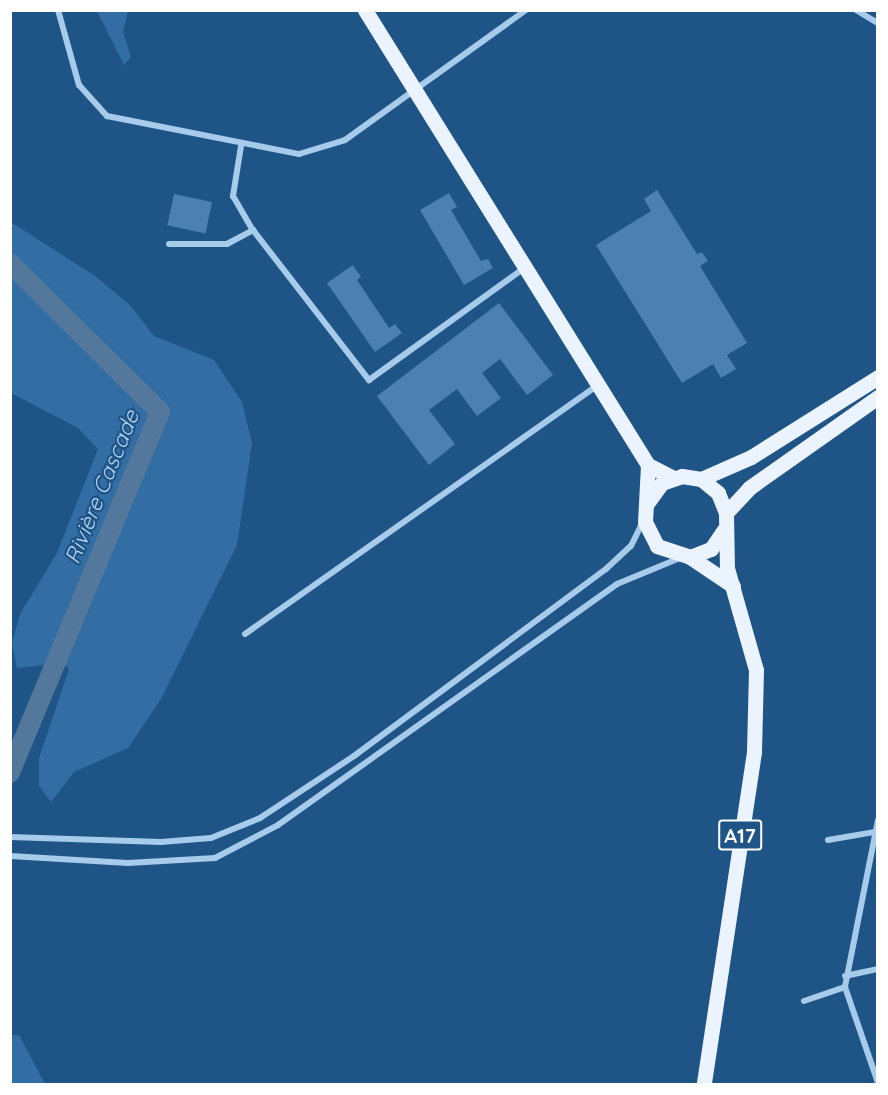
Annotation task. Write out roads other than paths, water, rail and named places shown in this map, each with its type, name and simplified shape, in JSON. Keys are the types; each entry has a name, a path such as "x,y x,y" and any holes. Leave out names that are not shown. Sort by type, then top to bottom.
{"main road":[{"path":"365,10 523,269 648,465 673,478 701,479 751,457 878,377"},
{"path":"701,479 718,493 726,513 749,488 878,397"},
{"path":"648,465 647,505 653,540 734,586"},
{"path":"647,505 673,478"},
{"name":"A17","path":"704,1084 757,713 756,670 734,586 724,530 726,513"},
{"path":"685,557 711,549 724,530"}],"street":[{"path":"58,10 79,85 98,110 128,123 240,146 299,154 321,151 413,90 526,10"},
{"path":"856,10 878,23"},
{"path":"240,146 233,196 253,230 369,380 523,269"},
{"path":"169,244 227,244 253,230"},
{"path":"245,634 598,384"},
{"path":"10,837 171,842 211,838 260,818 345,763 606,569 631,546 647,505"},
{"path":"10,856 128,863 215,858 287,819 617,584 685,557"},
{"path":"878,820 875,847 845,987 878,1083"},
{"path":"828,840 875,832"},
{"path":"846,976 878,969"},
{"path":"804,1001 845,987"}],"waterway":[{"name":"Rivière Cascade","path":"10,263 160,412 10,773"}]}
